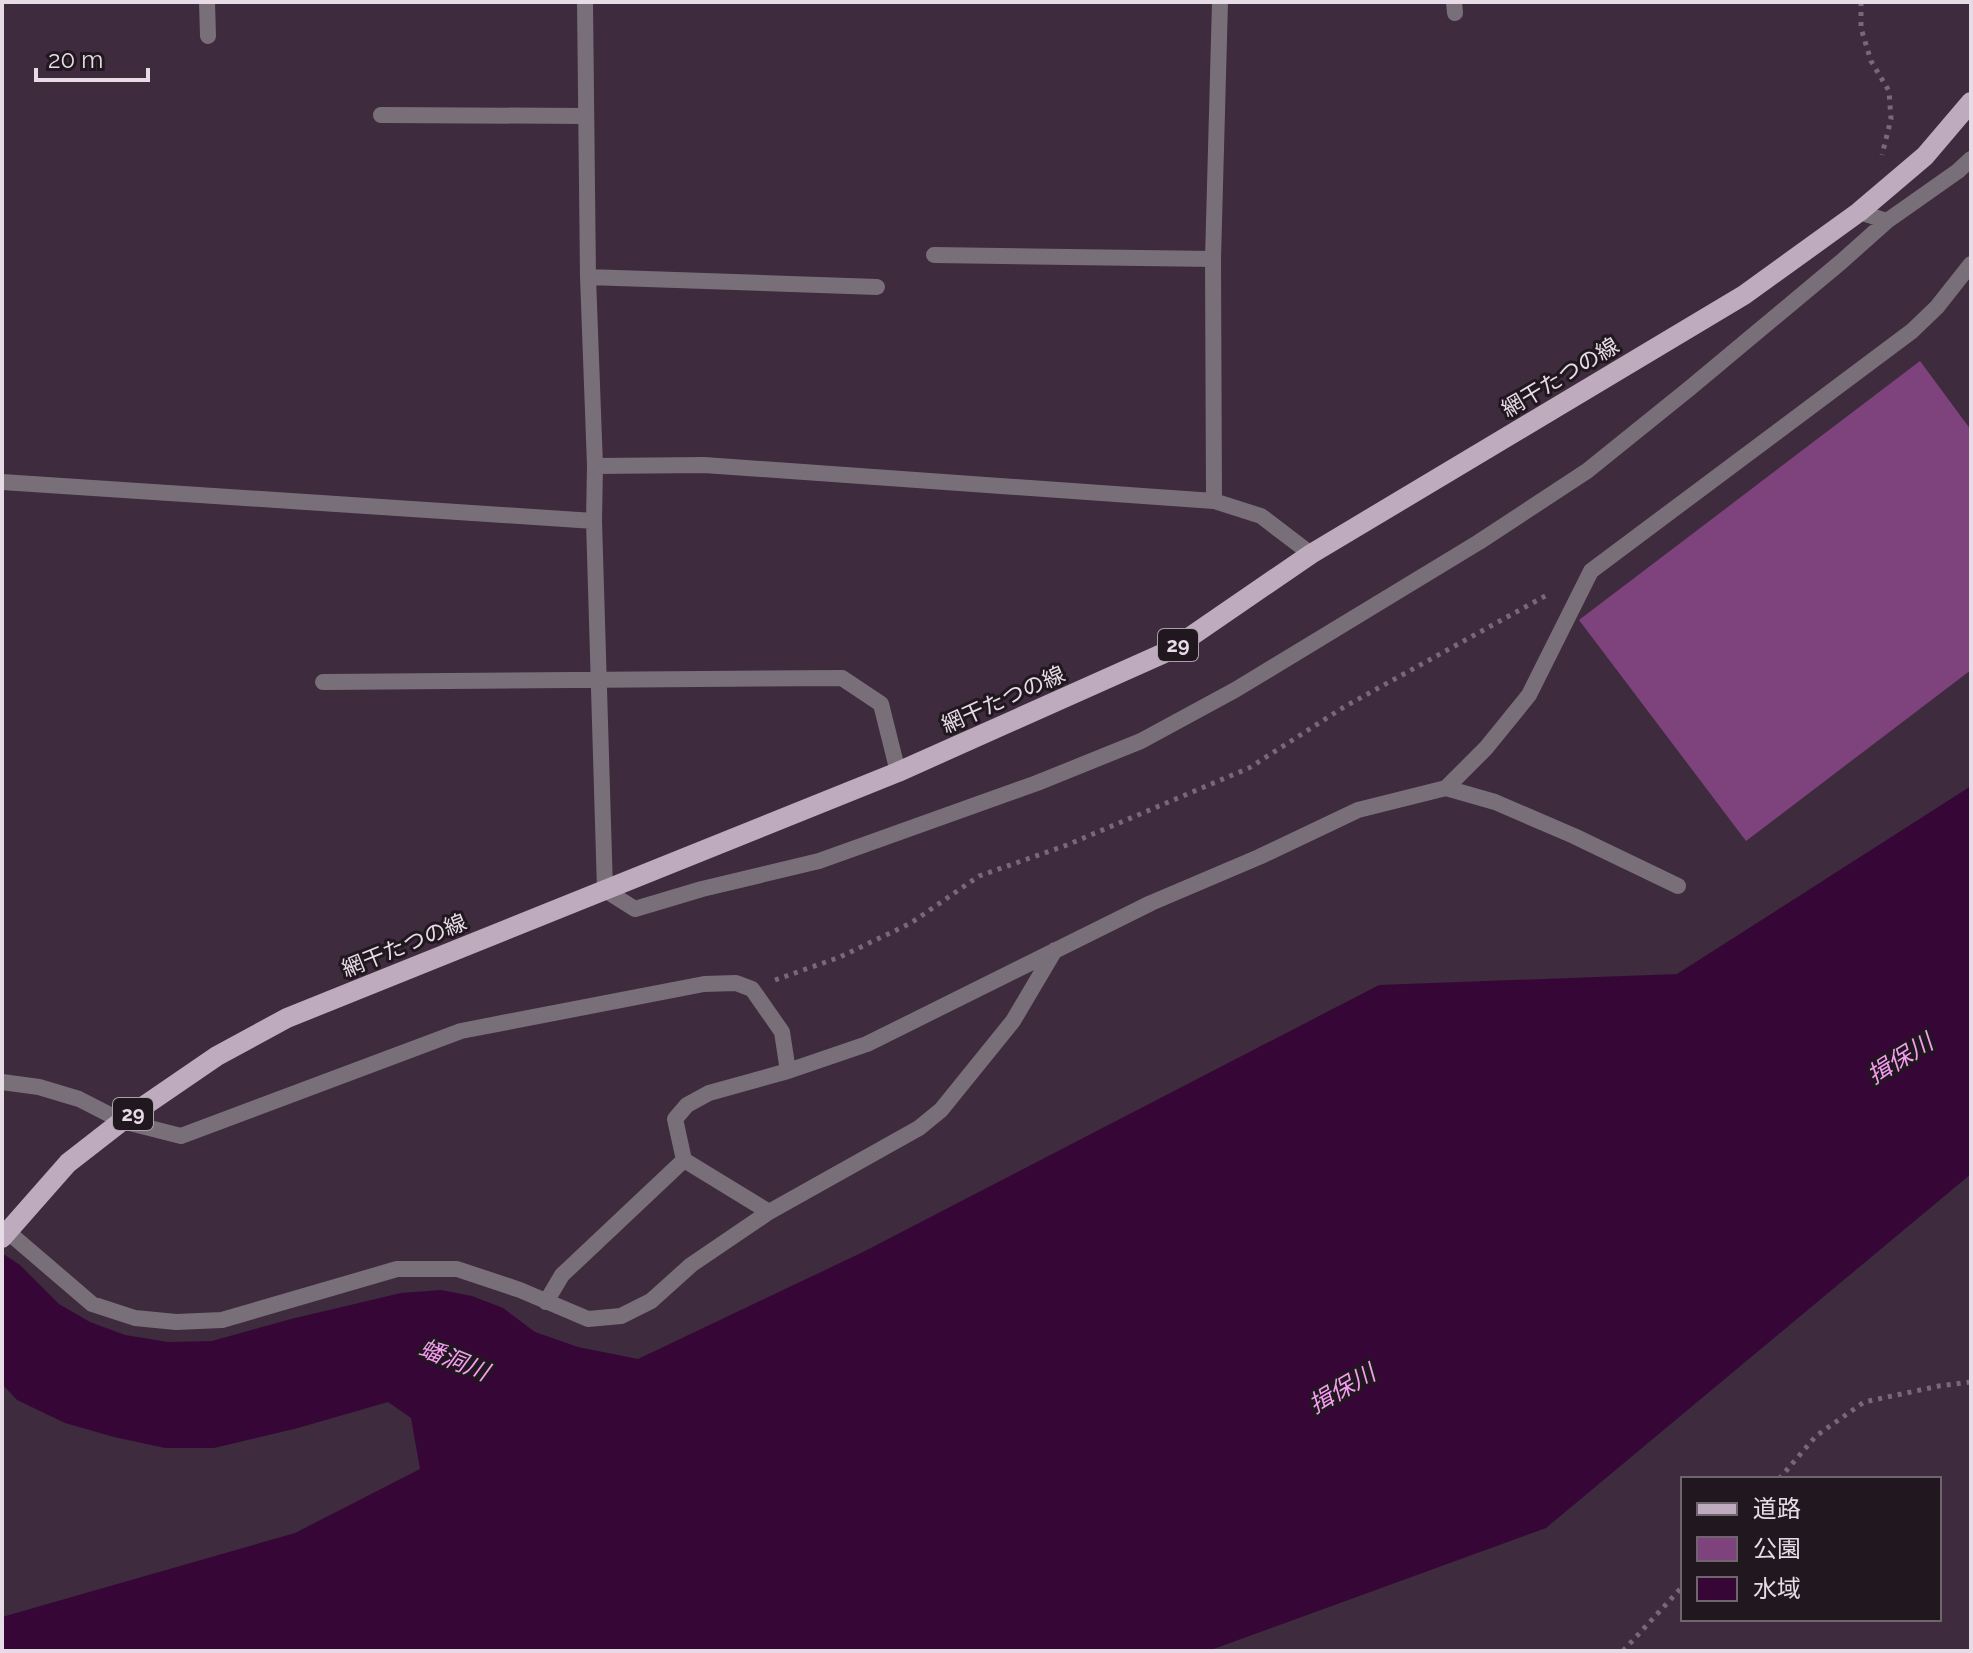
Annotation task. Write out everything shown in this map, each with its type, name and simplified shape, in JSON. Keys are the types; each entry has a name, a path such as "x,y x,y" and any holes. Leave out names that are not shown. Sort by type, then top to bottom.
{"main road":[{"name":"網干たつの線","path":"5,1235 68,1163 122,1121 217,1056 287,1018 898,772 1171,650 1311,554 1744,295 1859,212 1925,156 1971,102"}],"street":[{"path":"207,2 208,36"},
{"path":"585,2 588,277 605,890 635,909 702,889 819,861 1037,783 1141,741 1235,690 1479,542 1587,471 1887,221 1971,159"},
{"path":"1214,501 1213,259 1220,2"},
{"path":"381,115 586,116"},
{"path":"1859,212 1887,221"},
{"path":"934,255 1213,259"},
{"path":"1446,788 1486,748 1529,695 1591,571 1912,331 1937,307 1971,264"},
{"path":"588,277 877,287"},
{"path":"595,466 704,465 1214,501 1261,516 1311,554"},
{"path":"2,482 594,521"},
{"path":"323,682 842,678 881,704 898,772"},
{"path":"769,1212 684,1160 675,1119 687,1105 709,1093 867,1044 1151,903 1358,810 1446,788 1495,802 1678,886"},
{"path":"5,1235 92,1304 135,1318 176,1322 222,1320 397,1269 457,1269 520,1290 588,1319 621,1316 651,1301 691,1265 769,1212 919,1128 941,1110 1013,1021 1055,950"},
{"path":"2,1082 39,1087 79,1099 122,1121 181,1136 461,1031 704,984 736,983 752,989 782,1032 788,1071"},
{"path":"546,1302 562,1275 684,1160"}],"path":[{"path":"1861,2 1861,28 1871,61 1889,91 1891,119 1882,157"},
{"path":"752,989 840,957 911,923 979,876 1067,845 1249,768 1344,707 1591,571"},
{"path":"1781,1477 1816,1436 1864,1402 1971,1382"},
{"path":"1623,1651 1681,1588"}],"green space":[{"path":"1920,361 1971,430 1971,670 1746,841 1579,620"}],"water":[{"path":"1971,786 1971,1174 1546,1528 1208,1651 2,1651 2,1617 295,1533 420,1469 411,1418 388,1402 214,1448 165,1448 65,1423 17,1400 2,1384 2,1253 20,1265 59,1304 90,1322 125,1335 168,1342 212,1341 401,1293 441,1290 472,1296 503,1308 535,1332 578,1347 638,1359 863,1252 1379,985 1677,974"}],"water label":[{"name":"揖保川","path":"1900,1059"},
{"name":"蟠洞川","path":"454,1360"},
{"name":"揖保川","path":"1342,1389"}]}
